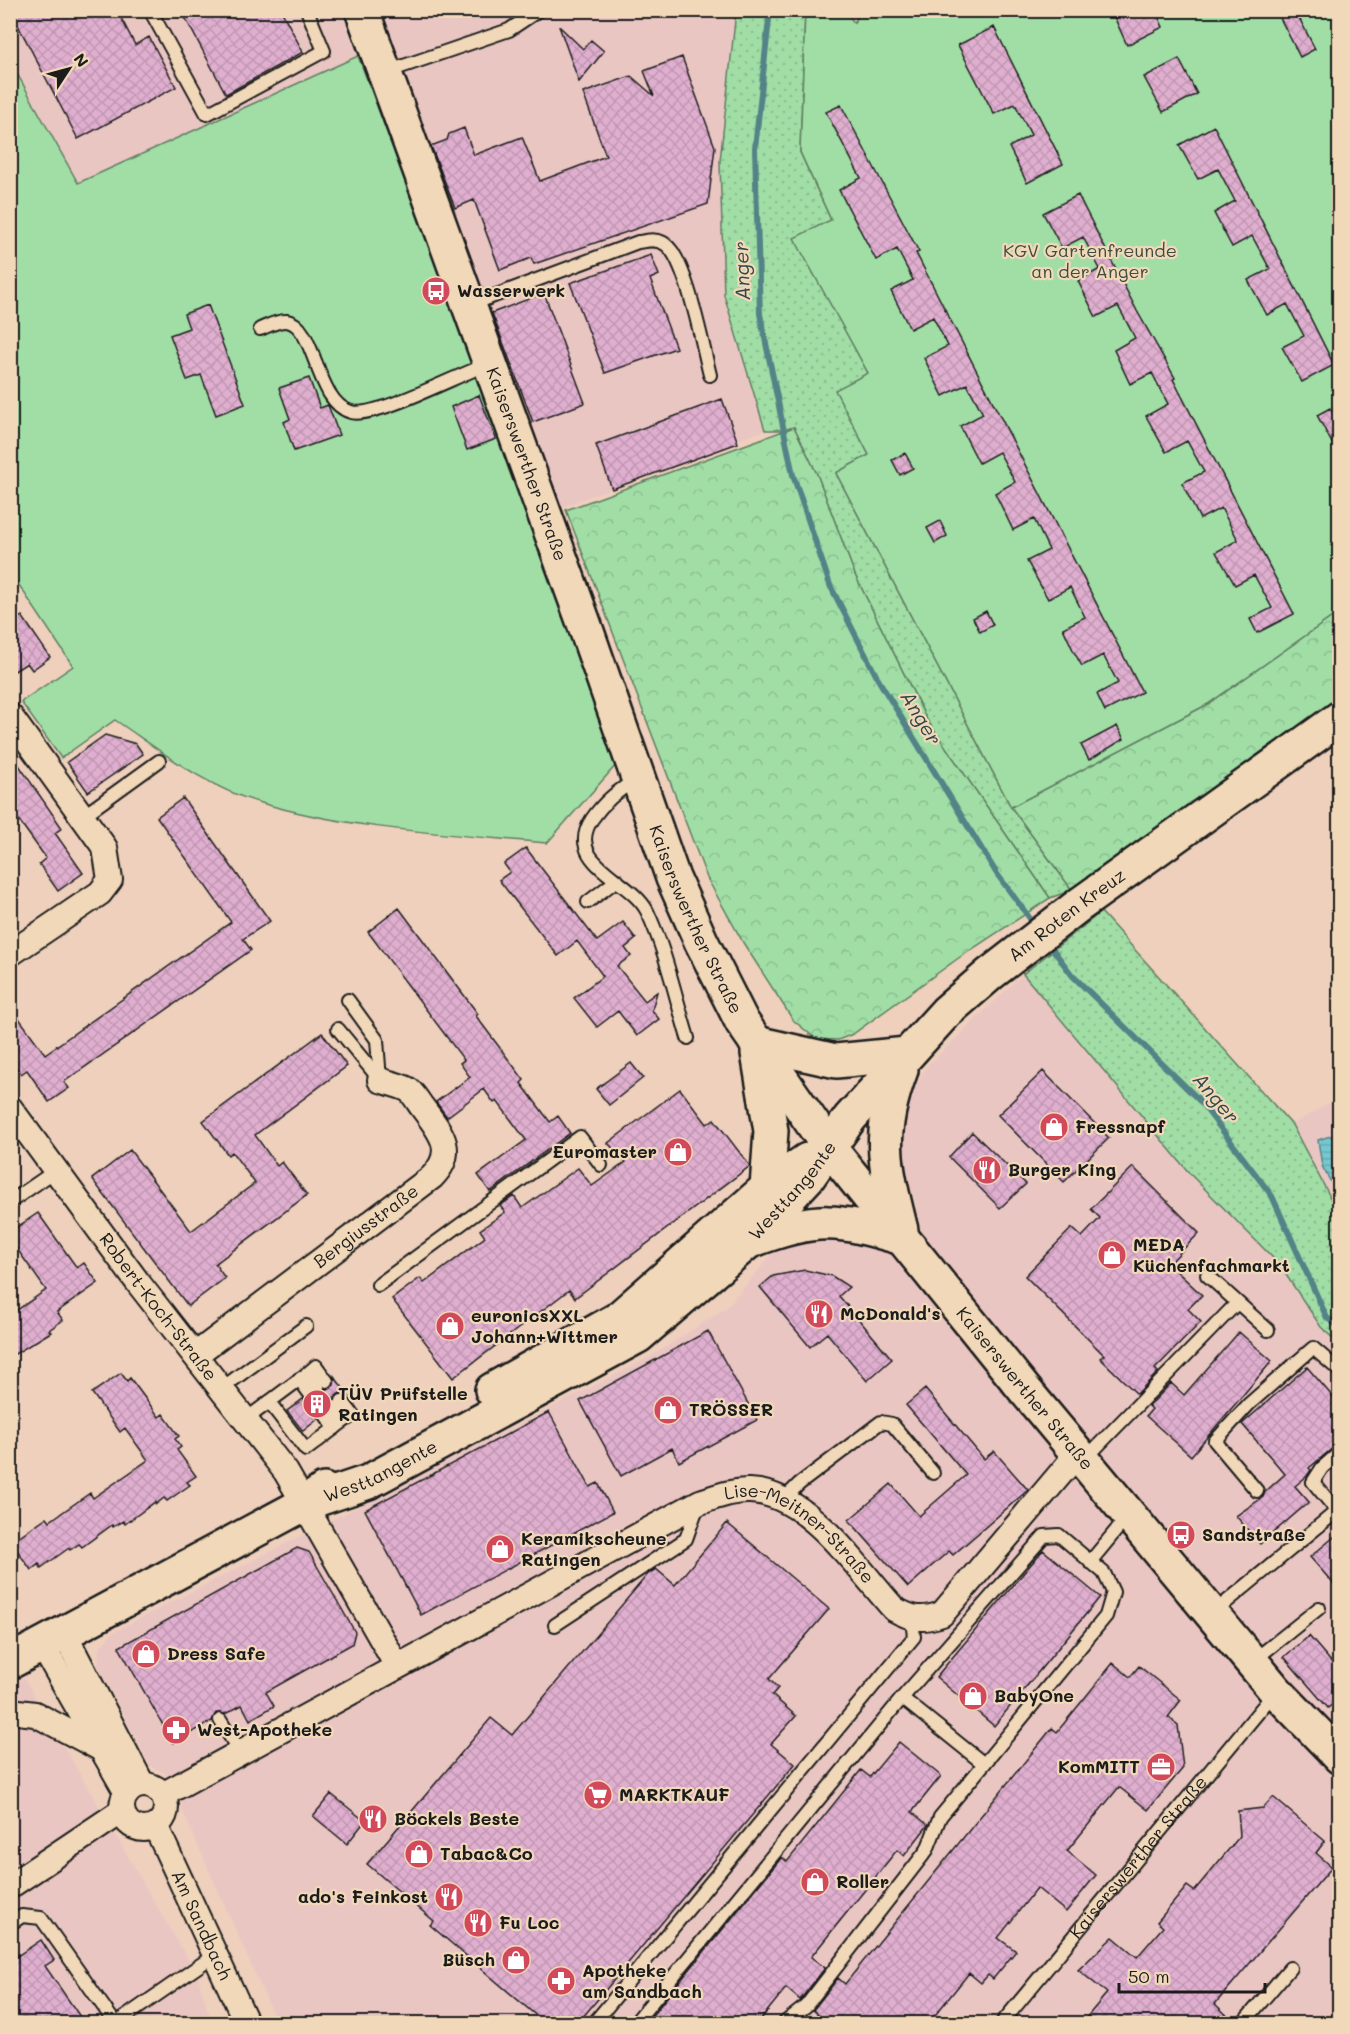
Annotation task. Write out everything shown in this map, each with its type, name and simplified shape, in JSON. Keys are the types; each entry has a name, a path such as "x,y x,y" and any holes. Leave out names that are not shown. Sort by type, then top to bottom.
{"street":[{"name":"Kaiserswerther Straße","path":"362,10 673,878 696,931 742,1022 828,1146 1276,1691 1340,1756"},
{"path":"10,716 105,848 110,880 100,893 10,954"},
{"name":"Am Roten Kreuz","path":"828,1146 946,1012 1065,916 1340,718"},
{"path":"767,1188 771,1131 756,1043 836,1061 907,1054 885,1123 887,1174 903,1238"},
{"name":"Bergiusstraße","path":"195,1355 432,1177 442,1166 445,1149 438,1129 409,1090 380,1080"},
{"name":"Robert-Koch-Straße","path":"10,1108 306,1503"},
{"name":"Westtangente","path":"10,1662 306,1503 358,1465 618,1319 767,1188 828,1146"},
{"name":"Westtangente","path":"306,1503 368,1482 638,1336 749,1241 809,1176 828,1146"},
{"path":"749,1241 806,1223 828,1221 862,1226 903,1238"},
{"path":"912,1619 924,1620 942,1614 1081,1456"},
{"name":"Lise-Meitner-Straße","path":"164,1794 239,1751 700,1502 735,1492 750,1491 784,1499 809,1513 894,1609 912,1619"},
{"path":"306,1503 397,1666"},
{"path":"53,1639 103,1750 130,1796"},
{"path":"10,1886 130,1796 151,1785 164,1794 167,1813 156,1827 138,1829 125,1818 130,1796 53,1639"},
{"path":"10,1711 35,1714 103,1750"},
{"name":"Am Sandbach","path":"156,1827 247,2024"}],"lane":[{"path":"150,10 207,114 324,51 307,10"},
{"path":"385,72 508,30 539,10"},
{"path":"469,305 638,242 653,240 664,243 674,253 684,276 710,375"},
{"path":"260,329 286,321 294,324 303,337 329,395 350,412 361,413 385,406 490,363"},
{"path":"83,816 159,761"},
{"path":"637,779 621,788 601,807 585,830 588,854 595,863 638,897 646,910 688,1038"},
{"path":"588,902 617,880"},
{"path":"348,1000 377,1040 380,1080"},
{"path":"338,1029 380,1080"},
{"path":"378,1285 580,1137 601,1166"},
{"path":"10,1203 55,1171"},
{"path":"1207,1275 1268,1330"},
{"path":"1081,1456 1237,1302"},
{"path":"221,1389 306,1326"},
{"path":"1257,1491 1215,1441 1249,1404 1313,1348 1340,1371"},
{"path":"245,1420 316,1366 318,1387 303,1376"},
{"path":"269,1402 306,1450 340,1424 334,1407"},
{"path":"784,1499 799,1484 880,1422 892,1424 933,1473"},
{"path":"1212,1614 1338,1512 1313,1482 1322,1468 1340,1452"},
{"path":"555,1625 686,1539 700,1502"},
{"path":"1090,1562 1129,1515"},
{"path":"634,2024 902,1698 1044,1536 1059,1534 1104,1573 1113,1592 1106,1616 940,1817 927,1850 806,2006 783,2024"},
{"path":"1252,1662 1319,1608"},
{"path":"593,2024 914,1637 912,1619"},
{"name":"Kaiserswerther Straße","path":"1001,2024 1276,1691"},
{"path":"902,1698 984,1764"},
{"path":"220,1720 239,1751"},
{"path":"10,1924 22,1916 40,1918 115,2023 216,1954"},
{"path":"1244,2022 1290,1968"}],"shaded area":[{"path":"10,11 341,11 358,56 78,183 11,61"},
{"path":"380,11 736,11 720,161 724,295 765,430 559,508"},
{"path":"1023,974 1191,1175 1278,1263 1321,1327 1339,1344 1339,2023 277,2023 166,1774 150,1766 98,1666 99,1648 113,1632 650,1357 726,1308 778,1247 836,1233 869,1246 917,1207 901,1157 902,1109 927,1066"},
{"path":"1339,1097 1339,1214 1292,1125"},
{"path":"24,1678 197,1975 212,2023 11,2023 10,1686"}],"green space":[{"name":"KGV Gartenfreunde an der Anger","path":"860,10 1339,11 1339,612 1208,704 1011,807 836,473 869,455 835,390 868,373 794,238 831,220 800,152 805,11 846,11 854,23"},
{"path":"736,11 805,11 800,152 831,220 795,238 868,373 836,391 869,455 836,473 1011,807 1072,890 1050,898 927,720 855,575 817,474 794,427 784,430 765,430 724,295 720,161"},
{"path":"358,56 624,756 547,843 365,825 258,802 201,777 115,720 61,758 21,702 73,666 11,573 10,61 78,183"},
{"path":"794,427 817,474 855,575 927,720 1050,898 960,957 853,1034 838,1040 816,1039 793,1020 744,944 707,878 566,510"},
{"path":"1339,612 1339,698 1072,890 1011,807 1208,704"},
{"path":"1101,912 1292,1125 1339,1214 1339,1344 1321,1327 1278,1263 1191,1175 1023,974"}],"water":[{"path":"1340,1133 1339,1197 1322,1166 1318,1140"}],"building":[{"path":"10,10 117,10 135,45 149,37 176,87 78,139"},
{"path":"181,10 281,10 303,52 226,94"},
{"path":"1111,10 1155,10 1163,27 1127,45"},
{"path":"1276,10 1295,10 1315,49 1300,57"},
{"path":"559,26 583,49 591,40 604,51 579,82"},
{"path":"994,27 1063,164 1027,183 1009,147 1031,135 1015,104 994,114 958,45"},
{"path":"682,57 715,147 708,204 534,264 531,258 500,270 474,200 455,208 431,146 447,140 449,134 464,128 474,155 522,137 540,181 606,156 583,93 631,76 654,96 644,71"},
{"path":"1179,59 1197,94 1163,112 1144,77"},
{"path":"841,105 919,252 916,253 1142,692 1105,711 1097,694 1118,683 1103,655 1082,666 1074,652 1063,628 1085,617 1070,587 1048,599 1027,561 1049,550 1034,519 1013,530 995,493 1015,482 999,452 979,463 960,426 983,414 967,384 943,396 924,358 948,346 933,317 910,329 891,291 913,280 897,249 876,260 839,190 861,178 826,112"},
{"path":"1214,126 1334,365 1302,382 1282,347 1304,336 1287,304 1267,315 1248,280 1270,269 1252,236 1232,247 1214,213 1235,201 1218,169 1198,179 1179,145"},
{"path":"1078,195 1137,311 1175,378 1173,379 1294,614 1257,633 1250,619 1272,608 1254,575 1235,585 1216,552 1238,540 1221,508 1200,519 1182,483 1204,472 1187,441 1166,452 1146,416 1168,404 1152,373 1130,384 1114,350 1135,338 1118,306 1096,317 1078,281 1100,269 1083,237 1062,248 1043,213"},
{"path":"651,255 659,275 650,279 676,348 605,373 570,283"},
{"path":"544,293 585,403 533,422 492,313"},
{"path":"208,305 245,404 216,415 201,375 187,380 170,335 189,328 184,314"},
{"path":"309,378 320,408 328,405 339,435 294,451 284,422 290,419 279,388"},
{"path":"479,395 496,439 467,450 451,407"},
{"path":"722,399 738,443 612,489 596,445"},
{"path":"1330,408 1340,426 1340,458 1317,415"},
{"path":"905,453 913,468 900,475 892,460"},
{"path":"940,521 947,536 935,543 927,528"},
{"path":"986,611 993,625 980,632 973,618"},
{"path":"22,616 50,657 32,670 27,663 10,674 10,624"},
{"path":"1117,726 1124,739 1089,760 1081,745"},
{"path":"105,735 136,744 143,754 88,792 67,762"},
{"path":"10,752 62,828 55,833 83,873 58,891 39,864 46,858 10,808"},
{"path":"183,798 270,921 243,939 251,950 64,1082 69,1088 49,1102 27,1070 21,1074 10,1058 10,1006 45,1054 231,922 157,817"},
{"path":"526,848 597,941 623,922 636,939 625,948 631,956 617,966 645,1001 657,992 652,1010 659,1019 637,1036 618,1011 597,1027 574,998 603,976 577,941 558,956 499,880 510,872 504,864"},
{"path":"399,908 478,1014 476,1016 524,1080 521,1083 550,1122 558,1116 570,1133 490,1192 478,1175 526,1140 497,1101 494,1103 484,1089 447,1117 436,1102 470,1077 460,1063 464,1060 368,932"},
{"path":"322,1033 347,1066 255,1135 277,1166 282,1162 307,1195 215,1264 225,1278 188,1306 92,1179 130,1150 191,1231 255,1183 232,1152 228,1155 203,1121"},
{"path":"631,1063 643,1078 609,1105 596,1089"},
{"name":"Fressnapf","path":"1043,1071 1109,1138 1064,1182 998,1115"},
{"path":"680,1089 707,1124 714,1119 750,1166 575,1298 569,1290 453,1378 392,1299 420,1278 424,1283 485,1237 480,1230 505,1212 500,1206 514,1196 522,1208 578,1168 592,1186 626,1162 608,1143"},
{"name":"Burger King","path":"972,1132 1026,1184 1000,1208 949,1157"},
{"name":"MEDA Küchenfachmarkt","path":"1133,1167 1199,1233 1169,1264 1202,1295 1188,1309 1201,1322 1155,1369 1158,1372 1137,1394 1100,1358 1104,1355 1025,1276 1072,1228 1082,1237 1100,1218 1091,1209"},
{"path":"38,1213 77,1268 84,1263 98,1283 57,1312 63,1320 49,1330 51,1332 10,1357 10,1315 46,1290 10,1239 10,1232"},
{"name":"McDonald's","path":"805,1270 832,1276 849,1287 839,1296 892,1359 867,1381 827,1333 810,1347 760,1287 773,1276"},
{"name":"TRÖSSER","path":"708,1331 757,1420 679,1462 672,1448 621,1476 580,1401"},
{"path":"1239,1332 1272,1361 1191,1456 1146,1416 1152,1409 1149,1406 1171,1383 1184,1395"},
{"path":"1307,1367 1340,1405 1340,1442 1309,1468 1311,1470 1307,1476 1295,1486 1309,1502 1260,1544 1236,1516 1263,1497 1265,1492 1285,1474 1242,1424"},
{"path":"121,1373 127,1381 130,1378 159,1417 163,1414 179,1436 175,1439 181,1447 177,1450 196,1476 187,1482 190,1485 167,1501 164,1498 156,1504 155,1502 125,1524 123,1521 113,1527 112,1525 82,1547 79,1544 70,1550 69,1548 41,1568 39,1564 31,1570 11,1542 47,1517 50,1521 90,1493 93,1498 148,1460 125,1428 120,1432 92,1393"},
{"name":"TÜV Prüfstelle Ratingen","path":"334,1376 349,1396 340,1393 329,1401 326,1406 318,1410 318,1419 303,1431 287,1411 303,1399 307,1402 314,1401 318,1395 334,1385"},
{"path":"925,1389 984,1459 994,1451 1028,1490 953,1555 949,1551 908,1587 849,1520 891,1484 919,1516 966,1475 906,1405"},
{"path":"549,1412 590,1487 598,1483 613,1512 421,1615 365,1510"},
{"name":"MARKTKAUF","path":"727,1523 829,1609 769,1679 778,1688 772,1695 796,1716 771,1744 795,1764 577,2024 546,2024 430,1925 434,1921 367,1864 491,1718 512,1735 648,1574 656,1569 675,1585"},
{"path":"1340,1532 1340,1591 1310,1557"},
{"path":"297,1548 309,1552 355,1632 352,1644 266,1692 274,1706 250,1720 242,1705 225,1714 216,1713 212,1721 173,1743 119,1647"},
{"path":"1043,1550 1100,1597 994,1726 936,1677"},
{"path":"1309,1636 1340,1672 1340,1698 1328,1708 1284,1657"},
{"path":"1113,1663 1130,1677 1139,1666 1181,1700 1168,1717 1178,1725 1183,1768 1148,1810 1119,1787 1067,1851 1096,1875 1066,1912 1037,1888 998,1938 1016,1951 993,1979 988,1975 981,1983 969,1973 928,2024 813,2024 820,2016 813,2010 838,1978 845,1984 1052,1728 1057,1732"},
{"name":"Roller","path":"899,1742 941,1776 912,1812 928,1825 904,1856 897,1850 811,1957 825,1968 800,2000 786,1988 757,2024 645,2024 782,1857 787,1862 861,1770 870,1777"},
{"path":"331,1794 365,1821 347,1844 313,1816"},
{"path":"1273,1797 1325,1841 1316,1853 1332,1867 1215,2004 1236,2024 1081,2024 1107,1993 1078,1970 1113,1937 1137,1957 1163,1927 1157,1922 1187,1886 1194,1891 1240,1836 1238,1811 1263,1808"},
{"path":"41,1940 54,1960 45,1966 85,2024 10,2024 10,1961"}],"waterway":[{"name":"Anger","path":"770,10 755,148 760,314 793,475 830,585 879,681 997,874 1037,928"},
{"name":"Anger","path":"1048,943 1072,975 1200,1101 1272,1196 1327,1318 1340,1327"}],"place":[{"name":"Wasserwerk","path":"436,291"},
{"name":"Fressnapf","path":"1054,1127"},
{"name":"Euromaster","path":"678,1152"},
{"name":"Burger King","path":"987,1170"},
{"name":"MEDA Küchenfachmarkt","path":"1112,1255"},
{"name":"McDonald's","path":"819,1314"},
{"name":"euronicsXXL Johann+Wittmer","path":"450,1326"},
{"name":"TÜV Prüfstelle Ratingen","path":"317,1404"},
{"name":"TRÖSSER","path":"668,1410"},
{"name":"Sandstraße","path":"1181,1535"},
{"name":"Keramikscheune Ratingen","path":"500,1549"},
{"name":"Dress Safe","path":"146,1654"},
{"name":"BabyOne","path":"973,1696"},
{"name":"West-Apotheke","path":"176,1730"},
{"name":"KomMITT","path":"1161,1767"},
{"name":"MARKTKAUF","path":"598,1795"},
{"name":"Böckels Beste","path":"373,1819"},
{"name":"Tabac&Co","path":"419,1854"},
{"name":"Roller","path":"815,1882"},
{"name":"ado's Feinkost","path":"449,1897"},
{"name":"Fu Loc","path":"478,1923"},
{"name":"Büsch","path":"516,1960"},
{"name":"Apotheke am Sandbach","path":"561,1981"}]}
